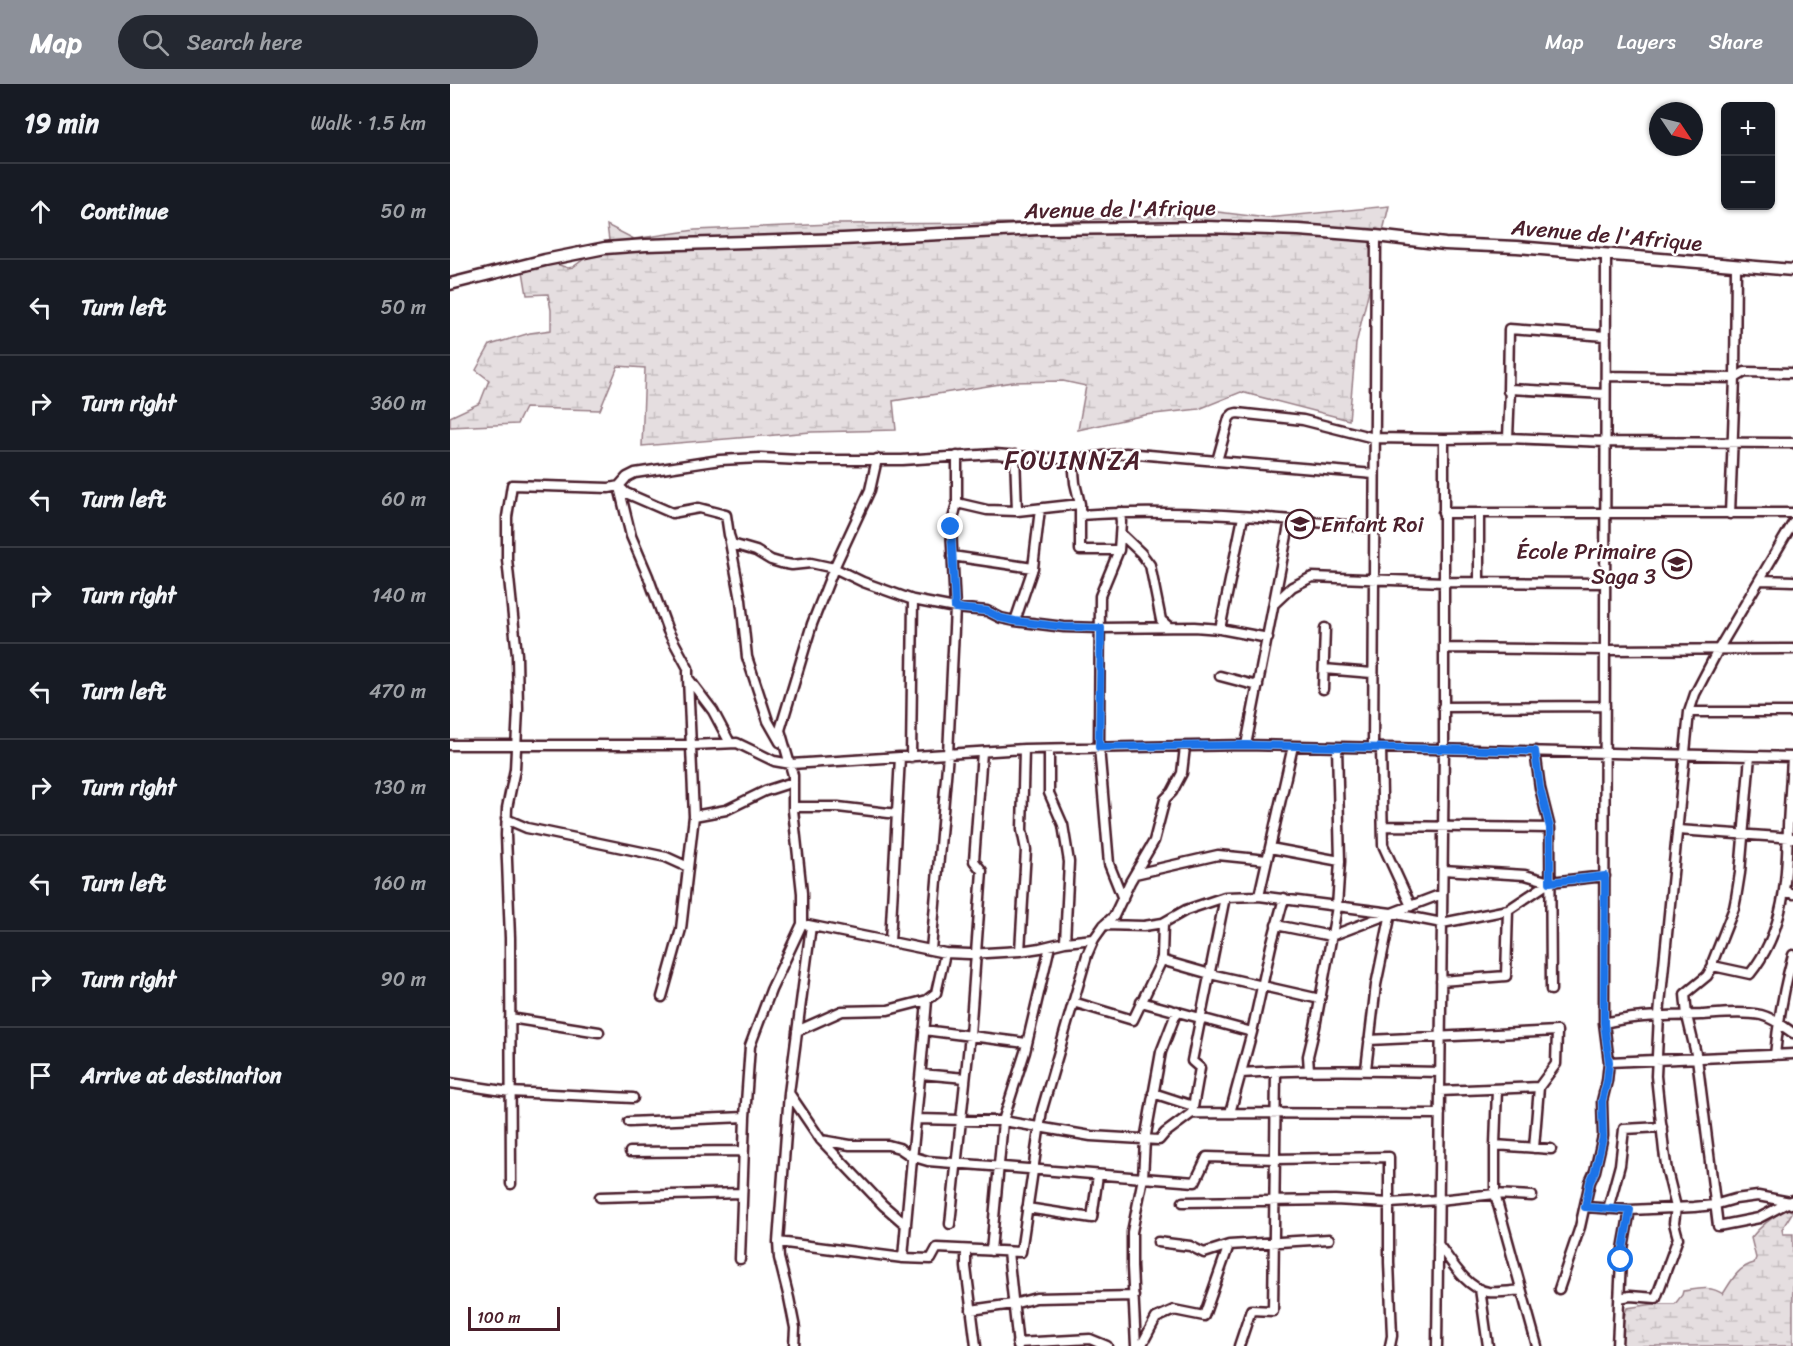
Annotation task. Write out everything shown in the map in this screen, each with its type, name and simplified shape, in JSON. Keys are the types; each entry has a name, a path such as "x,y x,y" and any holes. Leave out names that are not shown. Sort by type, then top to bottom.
{"main road":[{"name":"Avenue de l'Afrique","path":"450,284 604,248 692,242 843,239 1039,229 1133,228 1247,228 1376,236 1445,244 1517,247 1793,270"}],"street":[{"path":"1376,236 1375,579 1372,673 1383,845 1411,906"},
{"path":"1559,1288 1580,1227 1603,1137 1602,1101 1609,1062 1604,1023 1606,255"},
{"path":"1730,514 1736,266"},
{"path":"1508,438 1509,329 1606,336"},
{"path":"1605,376 1735,378 1745,372 1793,373"},
{"path":"1508,391 1511,389 1605,394"},
{"path":"1217,461 1230,418 1237,413 1304,420 1374,438 1793,443"},
{"path":"1437,1346 1444,749 1444,440"},
{"path":"511,1184 510,938 506,819 514,778 518,709 517,655 506,549 507,517 512,485 602,488 619,486 627,477 635,473 720,460 920,459 1015,455 1073,460 1126,453 1374,474"},
{"path":"1015,455 1017,511"},
{"path":"931,950 948,754 955,608 951,522 957,503 957,456"},
{"path":"785,751 780,730 812,624 834,568 870,490 877,459"},
{"path":"1073,460 1074,483 1080,504 1080,550 1119,550"},
{"path":"619,486 632,496 672,513 699,508 726,515 741,600 748,663 768,721 791,764 793,807 806,925 789,1093 778,1242 779,1258 795,1328 794,1346"},
{"path":"619,486 631,536 668,631 688,668 694,816 681,929 662,997"},
{"path":"957,503 992,511 1017,511 1080,504"},
{"path":"1015,621 1033,568 1040,509"},
{"path":"1119,512 1121,534 1119,550 1100,596 1099,747 1109,864 1123,898"},
{"path":"1080,515 1159,512 1374,528"},
{"path":"1443,513 1793,513"},
{"path":"1479,513 1479,582"},
{"path":"1220,629 1243,517"},
{"path":"1246,745 1290,520"},
{"path":"1619,1298 1630,1296 1656,1298 1678,1238 1674,1223 1676,1207 1666,1171 1656,1060 1689,712 1695,694 1718,650 1793,523"},
{"path":"1121,534 1150,565 1161,620 1169,627"},
{"path":"729,535 732,544 756,551 771,560 792,565 811,563 834,568 863,582 914,600 955,608 987,611 1001,618 1015,621 1064,627 1194,627 1220,629 1268,638"},
{"path":"952,556 1033,568"},
{"path":"1275,603 1292,587 1312,577 1443,582 1605,583"},
{"path":"1760,580 1793,581"},
{"path":"911,757 914,600"},
{"path":"1323,689 1324,628"},
{"path":"1444,648 1793,650"},
{"path":"1324,669 1372,673"},
{"path":"1220,676 1258,686"},
{"path":"688,678 713,711 730,743"},
{"path":"1443,707 1605,706"},
{"path":"1689,712 1793,712"},
{"path":"450,745 737,743 774,761 791,764 1024,749 1246,745 1793,757 1789,892 1767,948 1750,974 1713,966"},
{"path":"1259,896 1293,746"},
{"path":"778,1242 903,1258 931,1259 937,1248 1021,1252 1042,1110 1087,955 1094,939 1114,916 1154,841 1166,800 1182,773 1185,747"},
{"path":"1309,1070 1308,1056 1337,907 1340,861 1337,747"},
{"path":"1020,951 1026,850 1022,830 1024,749"},
{"path":"1049,749 1048,793 1063,825 1069,862 1065,942"},
{"path":"1535,751 1540,788 1550,828 1551,990"},
{"path":"950,1224 970,1035 982,871 974,861 982,752"},
{"path":"1750,756 1740,873 1734,908 1714,954 1713,966 1707,976 1685,994 1687,1016 1697,1058 1718,1226 1759,1218 1792,1203"},
{"path":"890,942 900,757"},
{"path":"694,816 726,810 793,782"},
{"path":"793,807 838,807 897,814"},
{"path":"506,819 527,828 666,857 688,867"},
{"path":"1383,826 1550,828"},
{"path":"1678,830 1790,837"},
{"path":"1270,848 1340,861"},
{"path":"1135,874 1218,855 1267,860"},
{"path":"1443,870 1525,875 1550,882 1605,876"},
{"path":"1104,925 1144,926 1163,922 1186,910 1225,897 1259,896 1391,913 1442,923 1508,910 1550,882"},
{"path":"1276,925 1331,936 1442,894"},
{"path":"917,1119 1003,1121 1090,1136 1159,1140 1193,1110 1200,1068 1192,1061 1225,897"},
{"path":"1230,1113 1284,898"},
{"path":"1441,981 1506,976 1508,910"},
{"path":"1366,1069 1376,985 1391,913"},
{"path":"1073,1002 1133,1020 1161,960 1163,922"},
{"path":"806,925 945,953 1020,951 1094,939"},
{"path":"740,1259 741,1193 750,1046 771,990 806,925"},
{"path":"991,1251 1003,1121 1025,1052 1050,946"},
{"path":"797,1031 842,1011 888,1010 927,1000 936,993 945,953"},
{"path":"1775,1055 1782,1004 1793,955"},
{"path":"1161,960 1210,974 1320,999"},
{"path":"903,1258 927,1000"},
{"path":"1141,1002 1252,1032"},
{"path":"1782,1004 1793,1005"},
{"path":"1138,1346 1132,1267 1132,1232 1143,1178 1145,1140 1161,1052 1177,1011"},
{"path":"1604,1023 1622,1018 1659,1015 1747,1014 1762,1015 1779,1022 1793,1033"},
{"path":"510,1018 598,1032"},
{"path":"924,1030 1026,1043"},
{"path":"1370,1040 1557,1031 1556,1064 1539,1087 1534,1148"},
{"path":"1609,1062 1793,1054"},
{"path":"1241,1073 1366,1069 1440,1072"},
{"path":"1239,1346 1251,1310 1273,1311 1276,1071"},
{"path":"921,1074 965,1078"},
{"path":"450,1083 510,1092 633,1098"},
{"path":"1440,1091 1539,1087"},
{"path":"1497,1089 1495,1194 1536,1344 1544,1346"},
{"path":"789,1093 821,1140 906,1225"},
{"path":"1153,1093 1193,1110 1230,1113 1440,1114"},
{"path":"629,1122 745,1117"},
{"path":"1608,1209 1620,1165 1623,1129 1662,1127"},
{"path":"821,1140 850,1145 888,1145 928,1161 1195,1182 1207,1157 1275,1159 1389,1156 1392,1336 1390,1346"},
{"path":"1495,1145 1551,1149"},
{"path":"630,1152 743,1151"},
{"path":"1027,1208 1092,1218 1098,1175"},
{"path":"600,1197 741,1193"},
{"path":"1183,1202 1335,1200 1390,1203 1495,1194 1532,1196"},
{"path":"1585,1207 1630,1210 1714,1205 1742,1197 1758,1196 1792,1203"},
{"path":"1617,1346 1621,1260 1630,1210"},
{"path":"1158,1242 1190,1246 1204,1253 1229,1245 1329,1239"},
{"path":"1438,1244 1476,1288 1488,1292 1521,1290"},
{"path":"1138,1346 1156,1318 1174,1310 1204,1316 1229,1245"},
{"path":"966,1251 976,1346"},
{"path":"1008,1252 1017,1344 1090,1339 1107,1346"},
{"path":"1480,1289 1488,1346"},
{"path":"971,1310 1036,1298 1134,1296"}],"green space":[{"path":"1389,206 1356,344 1349,420 1241,392 1199,409 1145,415 1078,430 1086,386 1063,381 1013,382 893,401 896,430 811,432 642,446 645,368 618,366 600,410 525,408 517,424 450,427 450,417 480,403 489,380 476,370 490,345 530,333 551,330 548,294 527,295 523,271 536,257 568,268 588,256 610,248 607,225 634,239 695,230 832,224 1028,223 1218,212 1267,218"},
{"path":"1786,1209 1791,1210 1792,1213 1782,1229 1783,1234 1793,1234 1793,1346 1619,1346 1627,1308 1675,1304 1683,1291 1694,1289 1704,1288 1723,1294 1740,1271 1754,1263 1756,1258 1751,1238 1767,1222"}],"place":[{"name":"Enfant Roi","path":"1300,524"},
{"name":"École Primaire Saga 3","path":"1677,564"}],"district":[{"name":"FOUINNZA","path":"1073,460"}],"route":[{"path":"951,527 955,608 987,611 1001,618 1015,621 1064,627 1101,628 1099,747 1246,745 1535,751 1540,788 1550,828 1550,882 1605,876 1604,1023 1609,1062 1602,1101 1603,1137 1585,1207 1630,1210 1621,1260"}]}
